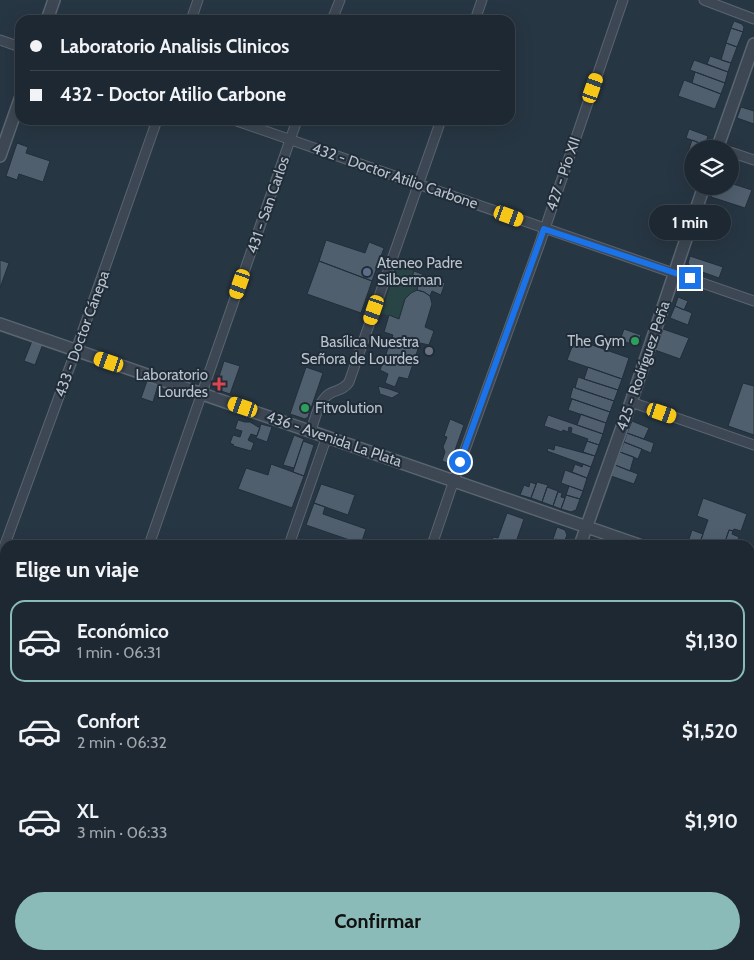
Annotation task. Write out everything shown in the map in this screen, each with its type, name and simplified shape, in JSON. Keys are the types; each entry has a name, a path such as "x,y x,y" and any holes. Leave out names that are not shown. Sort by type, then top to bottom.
{"street":[{"path":"49,15 54,0"},
{"path":"193,15 198,0"},
{"path":"334,15 340,0"},
{"path":"477,15 482,0"},
{"name":"427 - Pío XII","path":"434,540 623,0"},
{"path":"704,0 754,19"},
{"path":"0,40 15,45"},
{"path":"722,140 754,44"},
{"path":"0,156 15,113"},
{"name":"433 - Doctor Cánepa","path":"5,540 76,350 155,125"},
{"name":"432 - Doctor Atilio Carbone","path":"249,125 754,301"},
{"name":"431 - San Carlos","path":"151,540 295,125"},
{"path":"311,431 322,401 331,393 346,386 349,382 439,125"},
{"path":"739,155 754,160"},
{"name":"425 - Rodríguez Peña","path":"582,540 701,195"},
{"name":"436 - Avenida La Plata","path":"0,324 625,540"},
{"path":"631,402 754,445"},
{"path":"291,540 327,436"}],"green space":[{"path":"398,265 414,271 410,283 418,286 417,290 407,298 399,319 381,313"}],"building":[{"path":"734,21 742,24 744,27 743,32 731,28"},
{"path":"731,28 743,32 737,47 726,43"},
{"path":"726,43 737,47 731,63 721,60"},
{"path":"710,56 731,63 728,72 707,64"},
{"path":"694,60 728,72 725,83 690,70"},
{"path":"695,72 725,83 721,94 692,83"},
{"path":"684,80 721,94 715,109 678,96"},
{"path":"741,107 754,111 754,124 737,118"},
{"path":"689,129 708,136 707,140 686,138"},
{"path":"17,143 28,147 26,153 50,161 43,182 19,174 17,180 6,176"},
{"path":"739,186 752,190 745,208 711,197 712,195 739,195"},
{"path":"699,223 720,230 717,240 696,233"},
{"path":"326,240 365,253 369,242 384,248 372,281 319,261"},
{"path":"690,256 723,267 719,278 691,268 688,263"},
{"path":"0,260 9,263 0,288"},
{"path":"319,261 372,281 361,313 307,294"},
{"path":"414,271 445,283 441,295 432,291 430,296 417,290 418,286 410,283"},
{"path":"417,290 430,296 432,304 425,327 434,331 429,345 420,343 408,379 399,377 395,387 385,383 388,374 380,370 393,335 384,332 389,315 399,319 405,299"},
{"path":"678,297 688,301 684,310 675,306"},
{"path":"675,306 692,313 688,325 670,318"},
{"path":"624,329 641,335 637,346 620,340"},
{"path":"663,329 689,338 680,359 655,350"},
{"path":"575,339 629,358 622,379 567,360"},
{"path":"32,341 43,344 35,365 24,361"},
{"path":"224,361 240,366 230,394 215,389"},
{"path":"306,367 323,373 308,417 305,419 290,414"},
{"path":"588,367 622,379 618,390 584,379"},
{"path":"578,377 618,390 614,401 575,388"},
{"path":"147,381 158,385 153,402 141,398"},
{"path":"743,383 754,386 754,435 728,426"},
{"path":"378,386 400,393 392,398 380,394"},
{"path":"573,387 614,401 610,412 570,398"},
{"path":"572,399 610,412 606,423 568,410"},
{"path":"581,414 606,423 603,434 577,425"},
{"path":"548,415 603,434 599,445 571,433 572,428 569,427 568,432 563,430 562,432 544,426"},
{"path":"450,419 464,425 450,464 442,461 445,452 443,447 447,437 444,436"},
{"path":"238,420 250,422 260,428 257,436 251,434 248,440 254,443 251,451 233,446 230,443 233,435 240,437 242,431 235,429"},
{"path":"632,421 649,428 644,439 627,433"},
{"path":"261,424 272,427 267,442 256,438"},
{"path":"627,433 654,443 651,453 624,442"},
{"path":"294,435 304,439 294,468 283,465"},
{"path":"303,441 314,445 304,476 293,472"},
{"path":"587,441 599,445 595,456 583,452"},
{"path":"624,442 642,449 638,459 620,452"},
{"path":"555,445 595,456 591,467 547,451 548,448 554,450"},
{"path":"620,452 634,457 630,471 615,465"},
{"path":"271,464 304,476 292,508 238,489 246,468 268,475"},
{"path":"575,464 582,467 583,464 591,467 587,478 572,472"},
{"path":"615,465 638,474 634,484 611,476"},
{"path":"565,470 587,478 583,491 561,483"},
{"path":"530,482 536,484 531,498 520,495 524,485 529,487"},
{"path":"537,482 548,485 542,502 531,498"},
{"path":"321,484 355,495 348,515 314,503"},
{"path":"569,486 583,491 580,499 566,495"},
{"path":"547,487 558,491 553,506 542,502"},
{"path":"558,492 562,493 561,497 565,498 561,509 553,506"},
{"path":"566,495 580,499 576,510 571,512 561,509"},
{"path":"703,498 747,514 741,531 729,530 726,540 701,540 708,520 697,516"},
{"path":"314,503 325,507 323,514 366,529 362,540 349,540 306,525"},
{"path":"507,513 524,519 517,540 492,540 493,537 498,538"},
{"path":"557,527 565,530 567,535 565,540 553,540"},
{"path":"692,530 703,534 701,540 689,540"},
{"path":"729,530 733,531 732,534 739,537 738,540 726,540"}],"place":[{"name":"Ateneo Padre Silberman","path":"367,272"},
{"name":"The Gym","path":"635,341"},
{"name":"Basílica Nuestra Señora de Lourdes","path":"429,351"},
{"name":"Laboratorio Lourdes","path":"219,384"},
{"name":"Fitvolution","path":"305,408"}],"route":[{"path":"460,462 544,229 690,278"}]}
